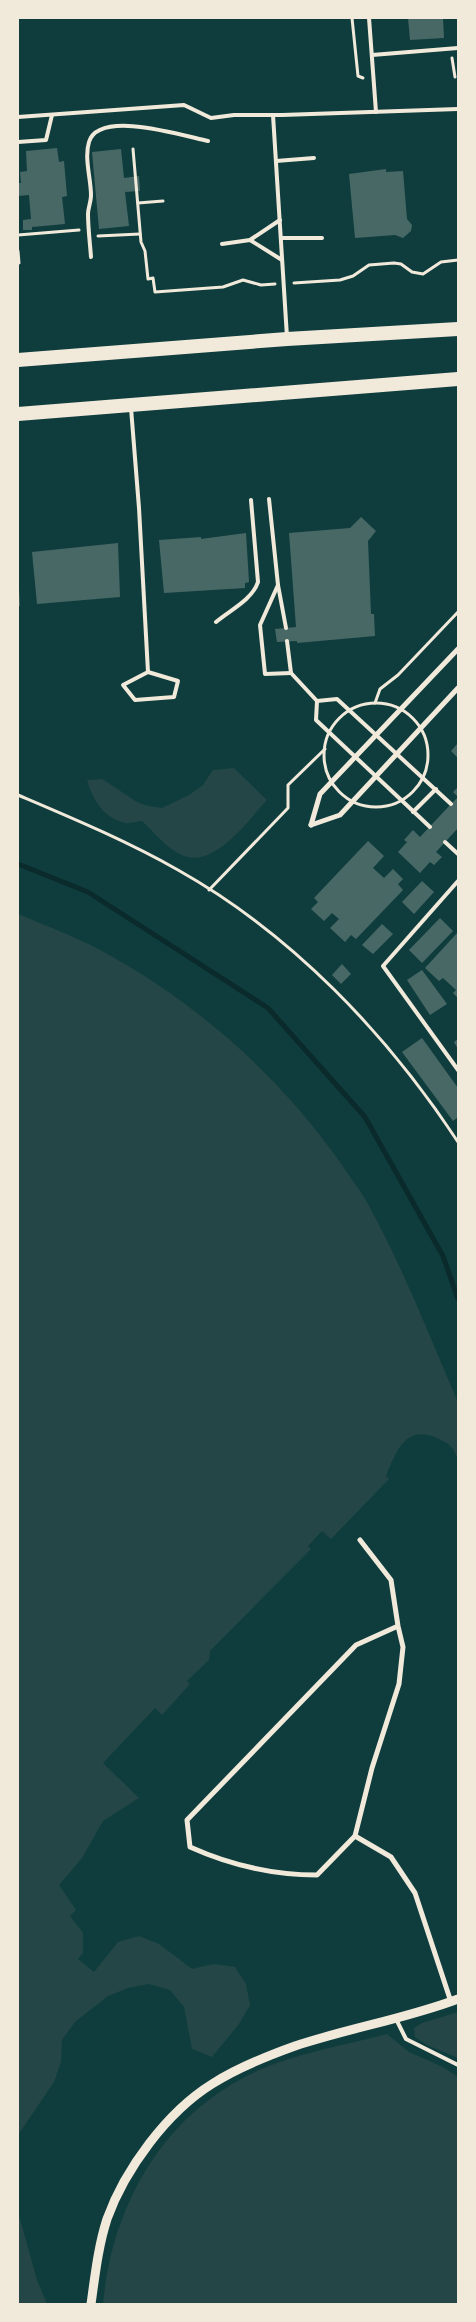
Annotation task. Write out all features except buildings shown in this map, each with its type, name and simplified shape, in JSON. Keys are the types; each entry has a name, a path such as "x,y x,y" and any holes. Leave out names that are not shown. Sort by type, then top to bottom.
{"highway":[{"path":"18,360 288,339 458,329"},
{"path":"18,414 458,379"}],"street":[{"path":"458,649 320,794 311,825 340,815 458,688"},
{"path":"360,1540 391,1580 403,1647 399,1684 372,1768 355,1836 317,1875 284,1875 216,1859 190,1847 187,1820 356,1645 398,1626"},
{"path":"91,2304 98,2254 108,2218 126,2179 145,2150 179,2112 212,2084 295,2046 396,2020 455,2001 415,1893 391,1858 355,1836"}],"lane":[{"path":"369,18 376,112"},
{"path":"372,55 458,48"},
{"path":"18,117 184,105 211,118 234,115 458,109"},
{"path":"452,108 458,105"},
{"path":"18,142 46,140 52,115"},
{"path":"273,115 288,339"},
{"path":"91,257 88,213 91,197 88,151 89,140 95,133 110,126 143,125 158,131 208,141"},
{"path":"276,161 314,158"},
{"path":"222,244 250,240 280,220"},
{"path":"282,238 322,238"},
{"path":"250,240 283,260"},
{"path":"130,406 140,508 148,672"},
{"path":"269,499 278,585 286,628"},
{"path":"216,622 249,597 255,590 258,582 251,500"},
{"path":"278,585 260,625 264,674 292,673"},
{"path":"287,641 292,673 317,701 316,720 430,827"},
{"path":"148,672 178,682 174,697 135,700 123,685 148,672"},
{"path":"317,701 337,699 452,804"},
{"path":"413,812 436,789"},
{"path":"446,842 458,854"},
{"path":"458,880 383,966 458,1070"},
{"path":"396,2020 406,2040 458,2064"}],"path":[{"path":"352,18 358,76 363,78"},
{"path":"451,49 455,77"},
{"path":"134,150 141,242 145,251 148,278 153,278 155,292 223,287 244,280 261,285 340,280 353,276 369,265 394,263 401,264 412,272 423,274 441,262 458,260"},
{"path":"138,203 163,201"},
{"path":"18,251 19,262"},
{"path":"375,703 380,689 398,675 458,612"},
{"path":"375,703 401,710 412,718 421,729 428,749 428,764 417,788 402,801 382,807 367,806 353,802 341,793 332,782 325,760 325,748 329,732 338,720 350,710 375,703"},
{"path":"209,890 288,808 288,785 325,748"},
{"path":"18,795 128,844 179,870 297,955 335,990 383,1040 410,1073 458,1142"}],"shaded area":[{"path":"234,768 267,800 229,841 205,856 192,858 180,854 169,847 142,821 126,823 118,821 105,813 92,794 87,780 102,779 137,802 162,808 189,795 203,785 213,770"},
{"path":"18,914 100,950 145,976 177,998 209,1022 267,1075 319,1134 363,1196 381,1229 458,1399 458,1458 448,1444 426,1435 417,1435 403,1443 386,1476 389,1479 331,1539 322,1531 308,1546 311,1549 210,1651 209,1660 187,1681 190,1684 162,1715 155,1708 103,1763 139,1798 103,1821 82,1858 59,1885 76,1910 70,1916 83,1933 83,1953 78,1959 94,1972 118,1942 139,1936 159,1944 192,1969 214,1964 235,1967 246,1984 250,2005 239,2024 212,2057 192,2049 184,2007 170,1990 149,1984 128,1988 108,1996 75,2022 62,2040 61,2062 54,2082 18,2135"},
{"path":"458,2012 458,2058 427,2045 415,2037 414,2028 422,2023"},
{"path":"387,2034 409,2052 443,2067 458,2077 458,2304 103,2304 108,2268 117,2234 130,2201 146,2170 166,2141 190,2116 218,2094 249,2075 265,2068 299,2056"},
{"path":"18,2212 37,2280 47,2304 18,2304"}],"waterway":[{"path":"18,864 88,892 268,1008 365,1117 443,1256 458,1299"}]}
